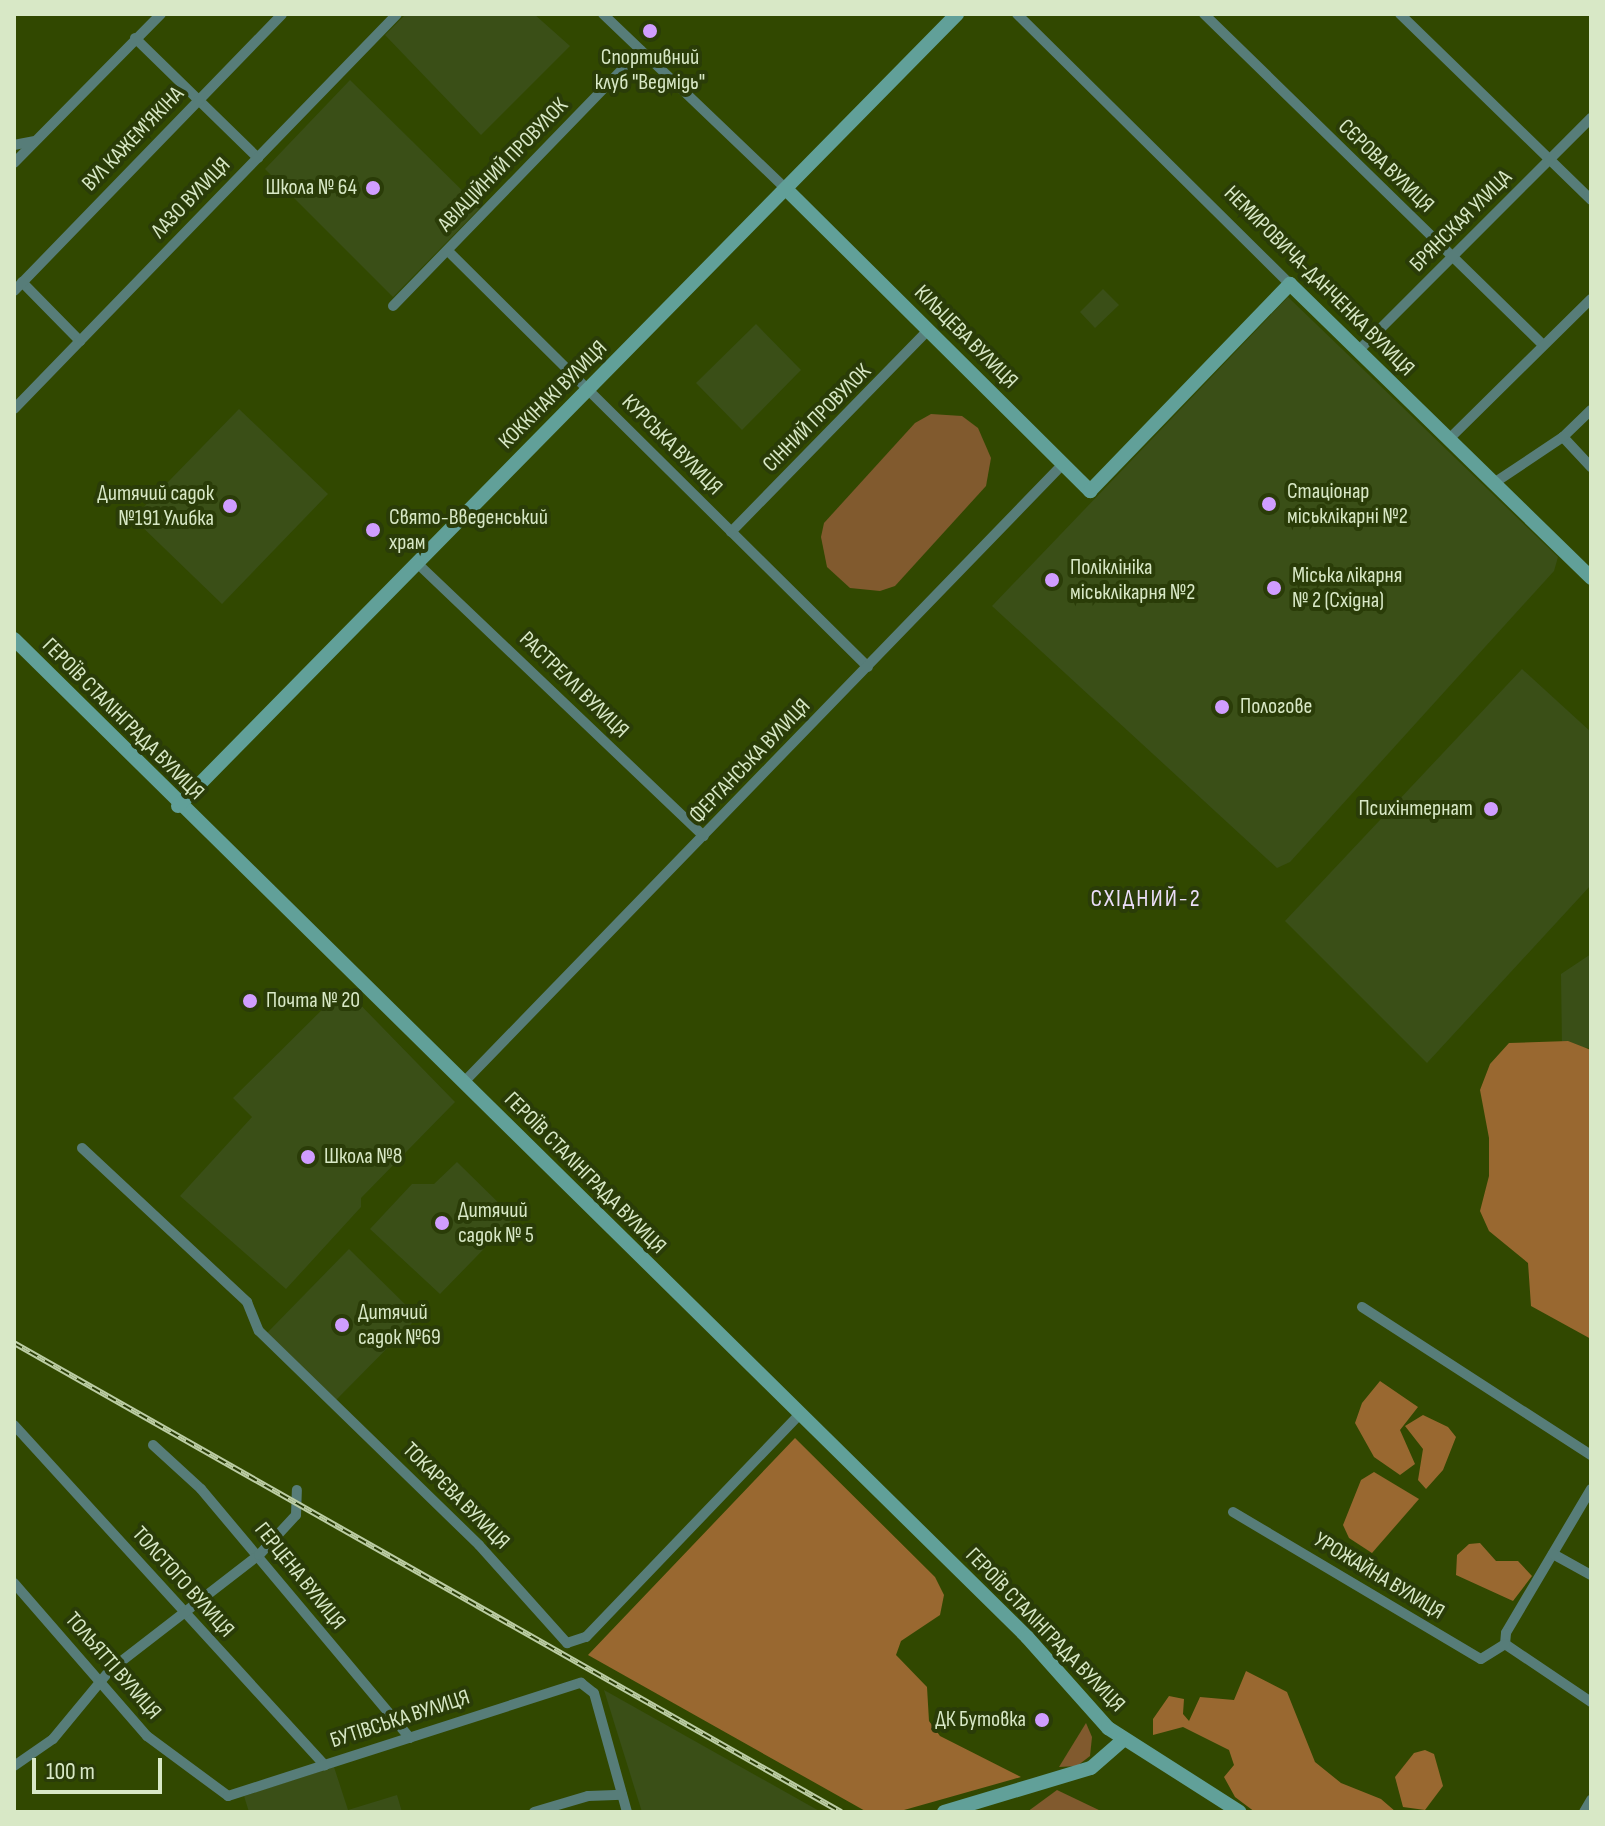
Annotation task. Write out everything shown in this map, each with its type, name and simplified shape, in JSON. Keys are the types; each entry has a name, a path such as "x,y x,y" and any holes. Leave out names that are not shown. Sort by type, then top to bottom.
{"street":[{"path":"14,163 161,14"},
{"name":"ВУЛ КАЖЕМ'ЯКІНА","path":"14,291 282,14"},
{"name":"ЛАЗО ВУЛИЦЯ","path":"14,409 397,14"},
{"name":"КІЛЬЦЕВА ВУЛИЦЯ","path":"603,14 786,189 1090,491 1290,284"},
{"name":"КОККІНАКІ ВУЛИЦЯ","path":"178,806 957,14"},
{"name":"НЕМИРОВИЧА-ДАНЧЕНКА ВУЛИЦЯ","path":"1017,14 1591,578"},
{"name":"СЄРОВА ВУЛИЦЯ","path":"1204,14 1543,345"},
{"path":"1400,14 1591,200"},
{"path":"135,38 258,158"},
{"name":"АВІАЦІЙНИЙ ПРОВУЛОК","path":"393,306 641,50"},
{"name":"БРЯНСКАЯ УЛИЦА","path":"1358,351 1591,118"},
{"path":"14,145 34,141"},
{"name":"КУРСЬКА ВУЛИЦЯ","path":"448,251 868,667"},
{"path":"22,282 80,341"},
{"path":"1449,439 1591,299"},
{"name":"СІННИЙ ПРОВУЛОК","path":"731,532 928,330"},
{"path":"1494,483 1563,437 1591,410"},
{"path":"1563,437 1591,467"},
{"name":"ФЕРГАНСЬКА ВУЛИЦЯ","path":"463,1083 1063,464"},
{"name":"РАСТРЕЛЛІ ВУЛИЦЯ","path":"417,563 704,836"},
{"name":"ГЕРОЇВ СТАЛІНГРАДА ВУЛИЦЯ","path":"14,639 178,806 1027,1637 1123,1740 1240,1812"},
{"name":"ТОКАРЄВА ВУЛИЦЯ","path":"82,1148 247,1302 259,1331 479,1545 567,1643 586,1637 799,1415"},
{"path":"1362,1307 1591,1455"},
{"name":"ТОЛСТОГО ВУЛИЦЯ","path":"14,1425 325,1765"},
{"name":"ГЕРЦЕНА ВУЛИЦЯ","path":"153,1445 259,1555 410,1738"},
{"path":"1591,1489 1588,1503 1506,1633 1505,1644 1591,1702"},
{"path":"14,1766 53,1739 110,1670 259,1555 296,1515 297,1490"},
{"name":"УРОЖАЙНА ВУЛИЦЯ","path":"1233,1512 1481,1659 1505,1644"},
{"path":"1553,1554 1591,1575"},
{"name":"ТОЛЬЯТТІ ВУЛИЦЯ","path":"14,1583 147,1736 228,1796"},
{"name":"БУТІВСЬКА ВУЛИЦЯ","path":"228,1796 568,1684 585,1685 594,1693 622,1795"},
{"path":"944,1812 1091,1768 1123,1740"},
{"path":"534,1812 588,1796 622,1795 627,1812"},
{"path":"1584,1812 1591,1800"}],"shaded area":[{"path":"406,14 534,14 570,46 481,135 385,35"},
{"name":"Школа № 64","path":"350,80 480,208 393,297 265,169"},
{"path":"1103,289 1119,305 1095,328 1080,312"},
{"name":"Міська лікарня № 2 (Східна)","path":"1288,297 1558,557 1554,571 1290,862 1277,868 992,606"},
{"path":"756,324 801,370 742,430 696,383"},
{"name":"Дитячий садок №191 Улибка","path":"239,409 328,494 222,604 133,518"},
{"path":"931,414 962,416 978,428 991,458 986,486 895,586 880,591 850,588 827,567 821,537 824,523 915,423"},
{"name":"Психінтернат","path":"1522,669 1591,732 1591,885 1427,1063 1285,921"},
{"path":"1591,954 1591,1048 1562,1047 1561,974"},
{"name":"Школа №8","path":"344,988 455,1102 361,1198 361,1207 286,1289 180,1196 252,1117 233,1098"},
{"path":"1568,1041 1591,1050 1591,1339 1531,1306 1528,1263 1489,1231 1480,1211 1489,1176 1489,1138 1480,1090 1490,1064 1509,1043"},
{"name":"Дитячий садок № 5","path":"457,1162 514,1218 440,1294 370,1229 412,1184 434,1184"},
{"name":"Дитячий садок №69","path":"349,1249 418,1317 336,1400 267,1333"},
{"path":"1380,1381 1418,1407 1400,1430 1415,1464 1400,1475 1374,1457 1355,1423 1362,1403"},
{"path":"1423,1415 1448,1427 1456,1437 1443,1470 1426,1489 1418,1480 1423,1449 1405,1426"},
{"path":"795,1438 935,1577 944,1595 940,1615 901,1641 896,1655 927,1687 929,1721 940,1736 1021,1777 897,1812 867,1812 588,1655"},
{"path":"1374,1472 1419,1499 1372,1553 1349,1538 1343,1525 1361,1480"},
{"path":"1480,1543 1496,1561 1518,1561 1532,1576 1513,1601 1456,1575 1457,1555 1469,1544"},
{"path":"1246,1671 1287,1692 1315,1762 1341,1783 1381,1799 1396,1812 1255,1812 1235,1797 1224,1777 1234,1765 1229,1750 1183,1727 1153,1735 1153,1719 1169,1696 1184,1699 1183,1714 1189,1721 1200,1697 1234,1700"},
{"path":"604,1690 821,1812 642,1812"},
{"path":"1086,1723 1092,1737 1090,1756 1077,1766 1059,1767"},
{"path":"1425,1750 1434,1754 1443,1786 1425,1810 1403,1807 1395,1777 1414,1753"},
{"path":"334,1767 348,1810 397,1795 402,1812 249,1812 244,1796"},
{"path":"1057,1790 1103,1812 1027,1812"}],"railway":[{"path":"14,1343 841,1812"}],"place":[{"name":"Спортивний клуб \"Ведмідь\"","path":"650,31"},
{"name":"Школа № 64","path":"373,188"},
{"name":"Стаціонар міськлікарні №2","path":"1269,504"},
{"name":"Дитячий садок №191 Улибка","path":"230,506"},
{"name":"Свято-Введенський храм","path":"373,530"},
{"name":"Поліклініка міськлікарня №2","path":"1052,580"},
{"name":"Міська лікарня № 2 (Східна)","path":"1274,588"},
{"name":"Пологове","path":"1222,707"},
{"name":"Психінтернат","path":"1491,809"},
{"name":"Почта № 20","path":"250,1001"},
{"name":"Школа №8","path":"308,1157"},
{"name":"Дитячий садок № 5","path":"442,1223"},
{"name":"Дитячий садок №69","path":"342,1325"},
{"name":"ДК Бутовка","path":"1042,1720"}],"district":[{"name":"СХІДНИЙ-2","path":"1146,899"}]}
